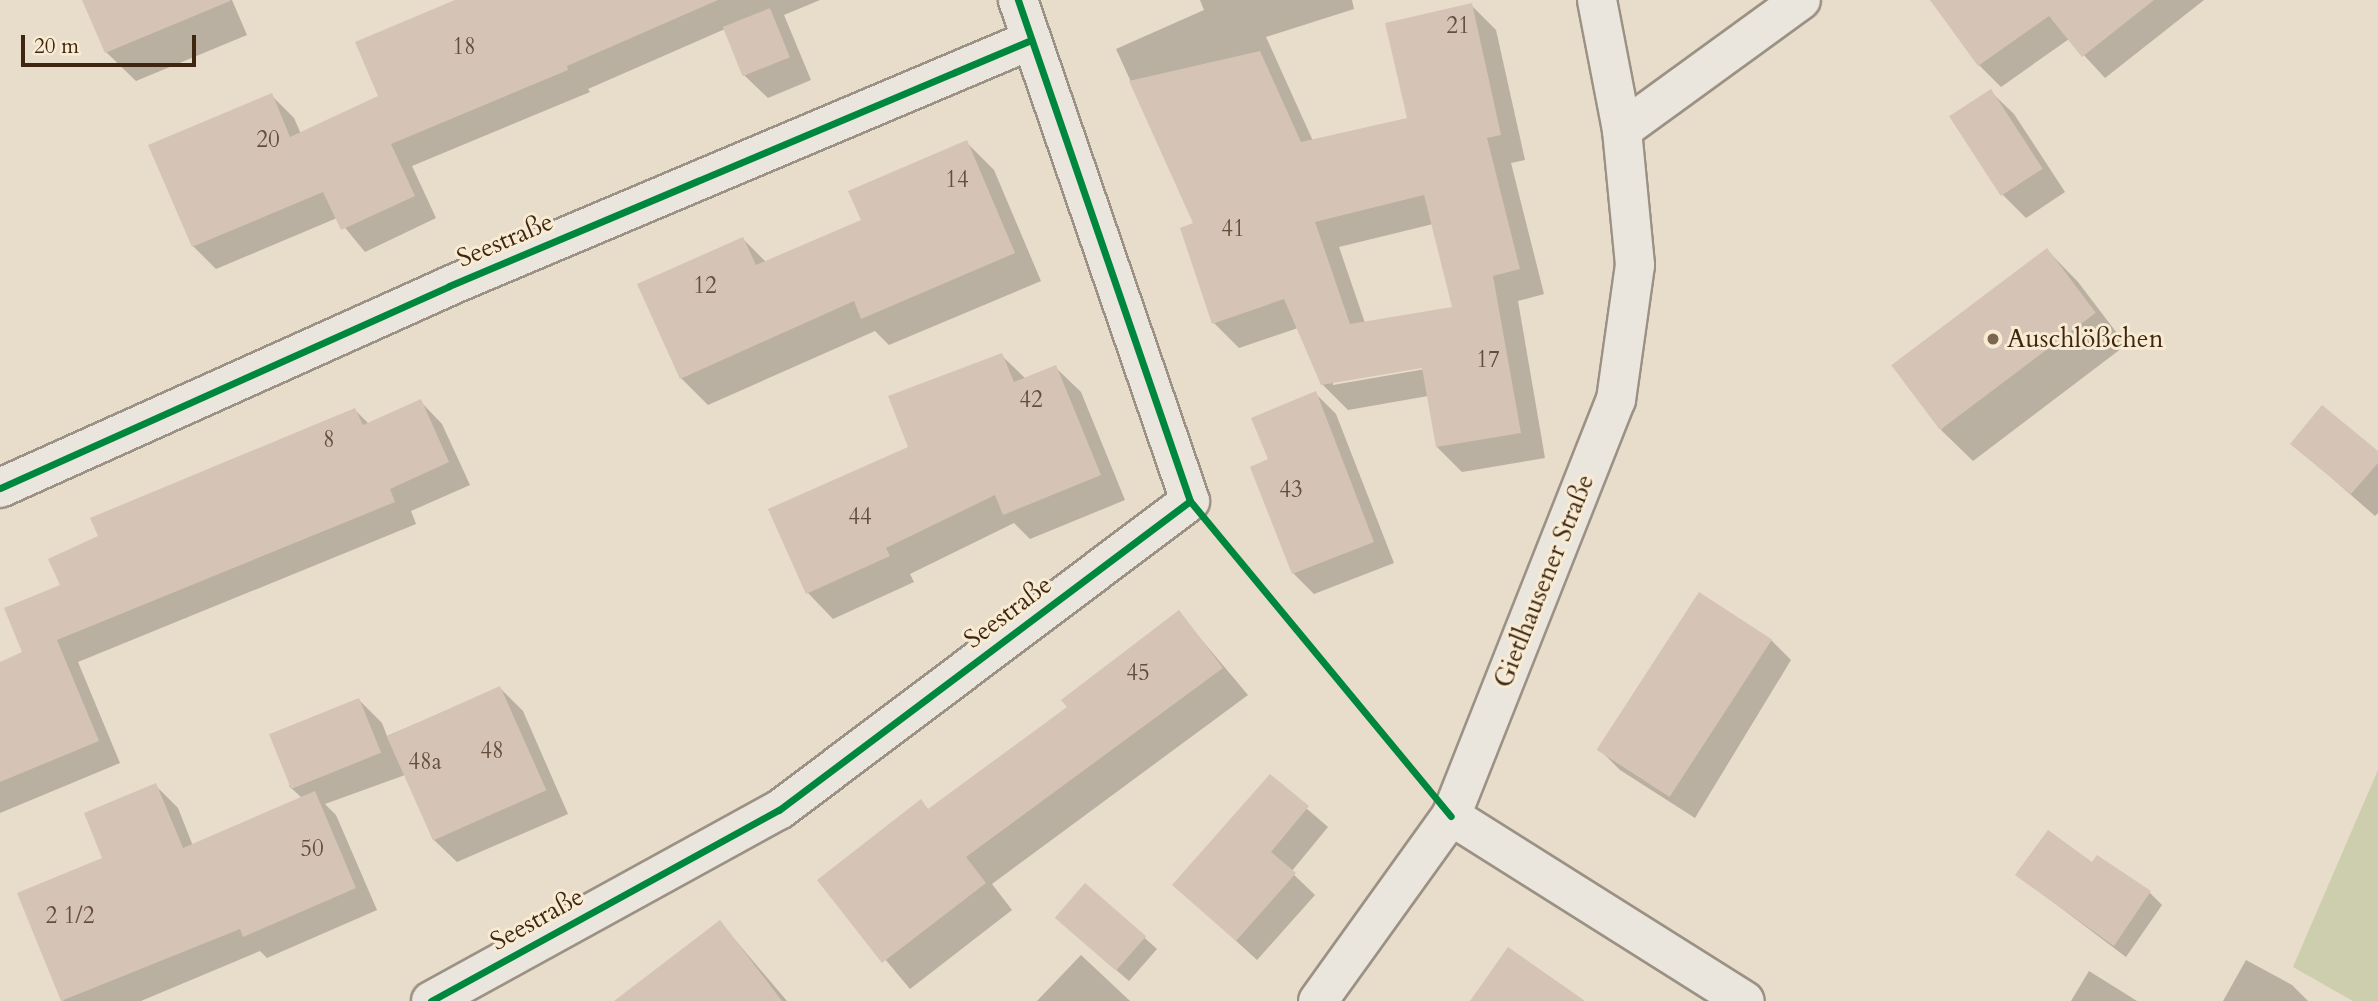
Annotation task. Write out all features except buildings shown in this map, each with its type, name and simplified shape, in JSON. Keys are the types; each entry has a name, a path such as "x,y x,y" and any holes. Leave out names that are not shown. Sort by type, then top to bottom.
{"street":[{"name":"Seestraße","path":"431,1001 779,810 1190,501 1017,0"},
{"name":"Gietlhausener Straße","path":"1318,1001 1451,816 1616,400 1635,265 1622,130 1597,0"},
{"path":"1622,130 1801,0"},
{"name":"Seestraße","path":"0,488 449,286 1031,40"},
{"path":"1451,816 1745,1001"}],"green space":[{"path":"2378,770 2378,1001 2353,1001 2293,967"}],"cycle path":[{"path":"431,1001 779,810 1190,501 1018,0"},
{"path":"0,488 449,286 1031,40"},
{"path":"1190,501 1451,816"}],"place":[{"name":"Auschlößchen","path":"1993,339"}]}
